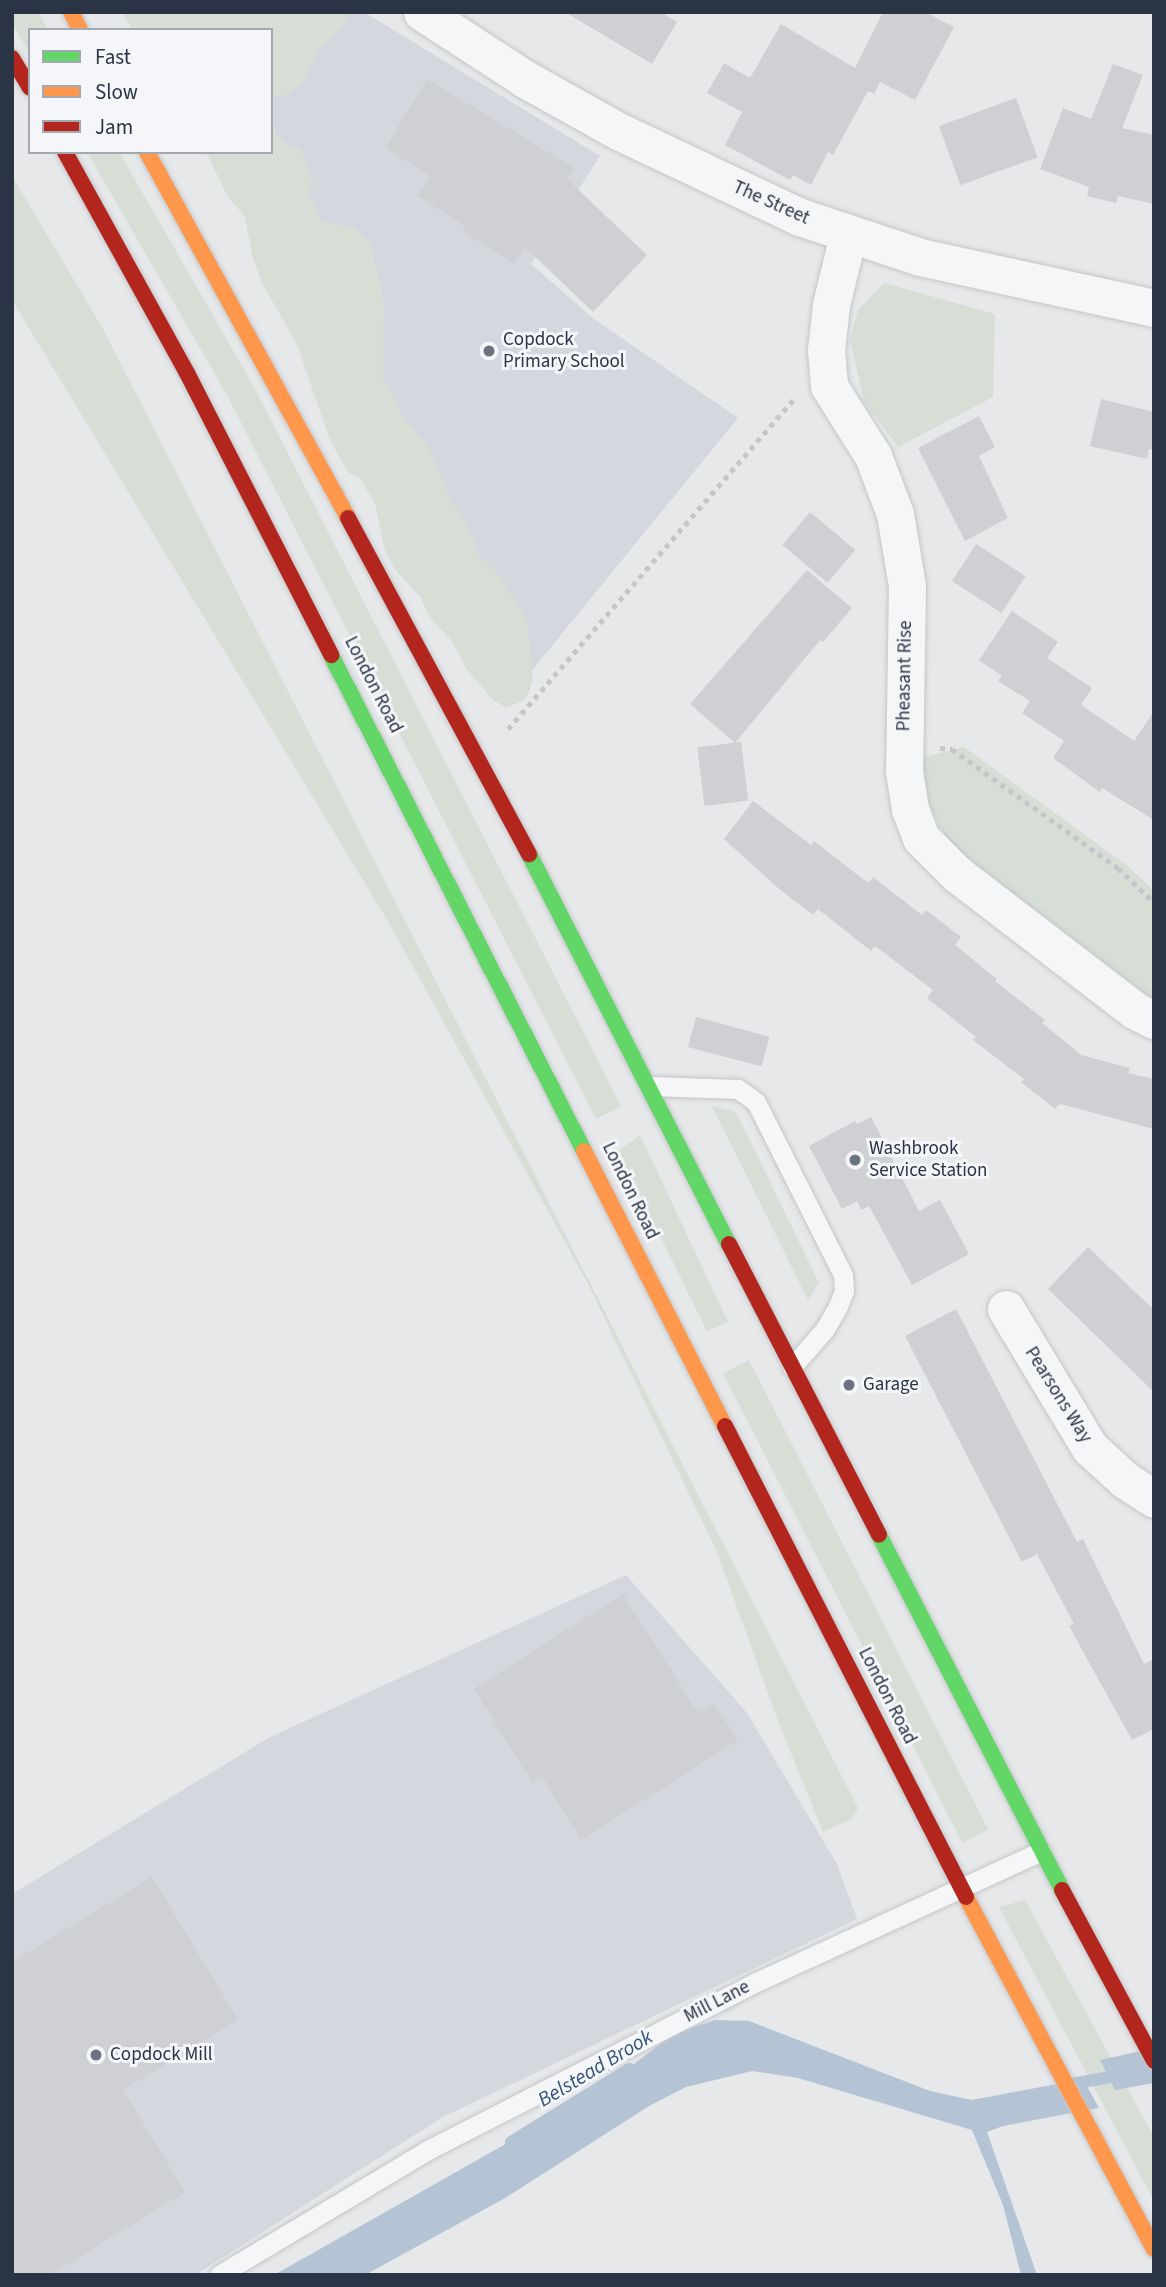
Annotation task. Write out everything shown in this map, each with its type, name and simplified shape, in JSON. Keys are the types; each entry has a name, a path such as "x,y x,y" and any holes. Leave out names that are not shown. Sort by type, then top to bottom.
{"street":[{"path":"71,12 79,28"},
{"name":"The Street","path":"422,12 525,79 620,132 751,196 848,235 920,257 1154,308"},
{"path":"12,58 28,86"},
{"name":"London Road","path":"66,154 187,373 344,673 961,1888 1154,2249"},
{"path":"149,154 481,760 1041,1851 1154,2061"},
{"name":"Pheasant Rise","path":"848,235 831,305 826,350 829,386 873,456 895,514 907,586 904,771 910,809 920,838 957,874 1134,1010 1154,1020"},
{"name":"Pearsons Way","path":"1006,1309 1090,1448 1125,1480 1154,1499"}],"lane":[{"path":"649,1086 738,1088 756,1102 843,1275 844,1291 825,1329 792,1367"},
{"name":"Mill Lane","path":"219,2275 426,2151 750,1985 1041,1851"}],"path":[{"path":"481,760 799,393 829,386"},
{"path":"905,746 952,749 1118,868 1154,902"}],"shaded area":[{"path":"12,12 38,12 47,28 28,28 28,51 12,24"},
{"path":"121,12 350,12 344,26 318,50 304,81 288,94 273,97 273,28 132,28"},
{"name":"Copdock Primary School","path":"258,12 364,12 600,156 531,264 594,319 738,418 511,696 272,154 273,28 270,28"},
{"path":"273,121 277,136 286,144 300,149 304,156 312,182 309,194 321,221 356,228 371,245 384,302 383,378 406,421 429,448 451,500 468,524 479,556 498,574 527,619 533,678 529,693 522,701 506,708 492,699 466,668 451,640 429,617 421,598 394,568 385,550 375,504 360,478 348,472 329,438 297,344 263,285 253,259 245,217 227,195 207,154 273,154"},
{"path":"88,154 120,154 253,385 621,1106 596,1119 227,395"},
{"path":"12,176 103,329 858,1808 852,1819 823,1832 778,1721 717,1552 587,1282 389,923 12,300"},
{"path":"884,283 995,314 993,397 898,447 864,401 850,340 858,310"},
{"path":"964,747 1128,866 1154,891 1154,1000 952,848 928,803 921,758"},
{"path":"712,1106 736,1112 819,1283 808,1300"},
{"path":"640,1135 728,1322 707,1331 618,1151"},
{"path":"749,1360 988,1830 962,1843 723,1373"},
{"path":"626,1575 747,1713 837,1864 857,1919 443,2117 195,2275 12,2275 12,1894 270,1737"},
{"path":"1025,1900 1154,2137 1154,2201 999,1907"}],"water":[{"path":"716,2020 749,2021 930,2091 972,2100 1083,2079 1099,2108 1003,2126 987,2132 1037,2275 1021,2275 1003,2205 972,2130 798,2078 752,2071 686,2087 649,2106 507,2197 365,2275 274,2275 594,2094 675,2033"},
{"path":"1154,2048 1154,2083 1115,2090 1100,2060"}],"building":[{"path":"565,12 661,12 677,22 652,64"},
{"path":"883,12 925,12 954,27 915,100 880,82 874,94 868,91 833,155 828,152 811,185 793,175 790,180 725,145 742,112 707,93 724,63 750,78 781,24 855,68"},
{"path":"1113,64 1143,75 1122,128 1154,135 1154,204 1118,196 1116,203 1087,196 1089,187 1040,169 1063,108 1091,119"},
{"path":"427,79 574,168 567,179 647,255 593,312 525,247 514,264 462,231 466,226 417,196 430,176 385,148"},
{"path":"1016,98 1038,157 960,185 939,126"},
{"path":"1101,399 1154,412 1154,450 1149,449 1147,459 1090,446"},
{"path":"979,416 995,447 979,456 1008,518 965,541 918,448"},
{"path":"810,512 855,550 828,583 782,545"},
{"path":"976,544 1025,576 1002,613 952,581"},
{"path":"807,570 852,608 823,642 820,640 735,743 690,704"},
{"path":"1012,611 1058,642 1047,658 1092,688 1081,705 1134,741 1154,711 1154,820 1102,788 1100,792 1053,758 1064,741 1022,713 1030,701 998,681 1002,676 979,660"},
{"path":"741,742 748,801 705,806 697,747"},
{"path":"753,801 811,845 814,841 868,883 873,877 922,915 926,910 961,937 955,945 1045,1020 1042,1023 1081,1055 1130,1068 1128,1073 1154,1079 1154,1129 1060,1104 1055,1109 1021,1082 1024,1079 973,1040 976,1037 927,998 933,990 875,946 871,951 818,909 813,915 778,888 724,839"},
{"path":"696,1017 769,1037 761,1067 688,1047"},
{"path":"871,1117 919,1211 940,1200 969,1254 912,1285 869,1206 861,1210 857,1201 842,1209 809,1146 855,1121 857,1124"},
{"path":"1088,1247 1154,1310 1154,1392 1048,1289"},
{"path":"956,1309 1077,1542 1083,1539 1144,1664 1154,1659 1154,1729 1132,1740 1069,1626 1074,1624 1037,1554 1022,1562 905,1336"},
{"path":"623,1594 698,1713 714,1703 738,1740 581,1840 542,1776 532,1782 474,1689"},
{"name":"Copdock Mill","path":"152,1877 238,2020 123,2090 185,2192 50,2275 12,2275 12,1962"}],"waterway":[{"name":"Belstead Brook","path":"511,2142 629,2069"},
{"name":"Belstead Brook","path":"1071,2084 1122,2075"}],"traffic: fast":[{"path":"331,655 584,1151"},
{"path":"529,854 729,1244"},
{"path":"879,1535 1062,1890"}],"traffic: slow":[{"path":"71,12 79,28"},
{"path":"148,154 348,518"},
{"path":"584,1151 725,1426"},
{"path":"966,1897 1154,2249"}],"traffic: jam":[{"path":"12,58 28,85"},
{"path":"66,154 187,373 331,655"},
{"path":"348,518 529,854"},
{"path":"729,1244 879,1535"},
{"path":"725,1426 966,1897"},
{"path":"1062,1890 1154,2061"}],"place":[{"name":"Copdock Primary School","path":"489,351"},
{"name":"Washbrook Service Station","path":"855,1160"},
{"name":"Garage","path":"849,1385"},
{"name":"Copdock Mill","path":"96,2055"}]}
